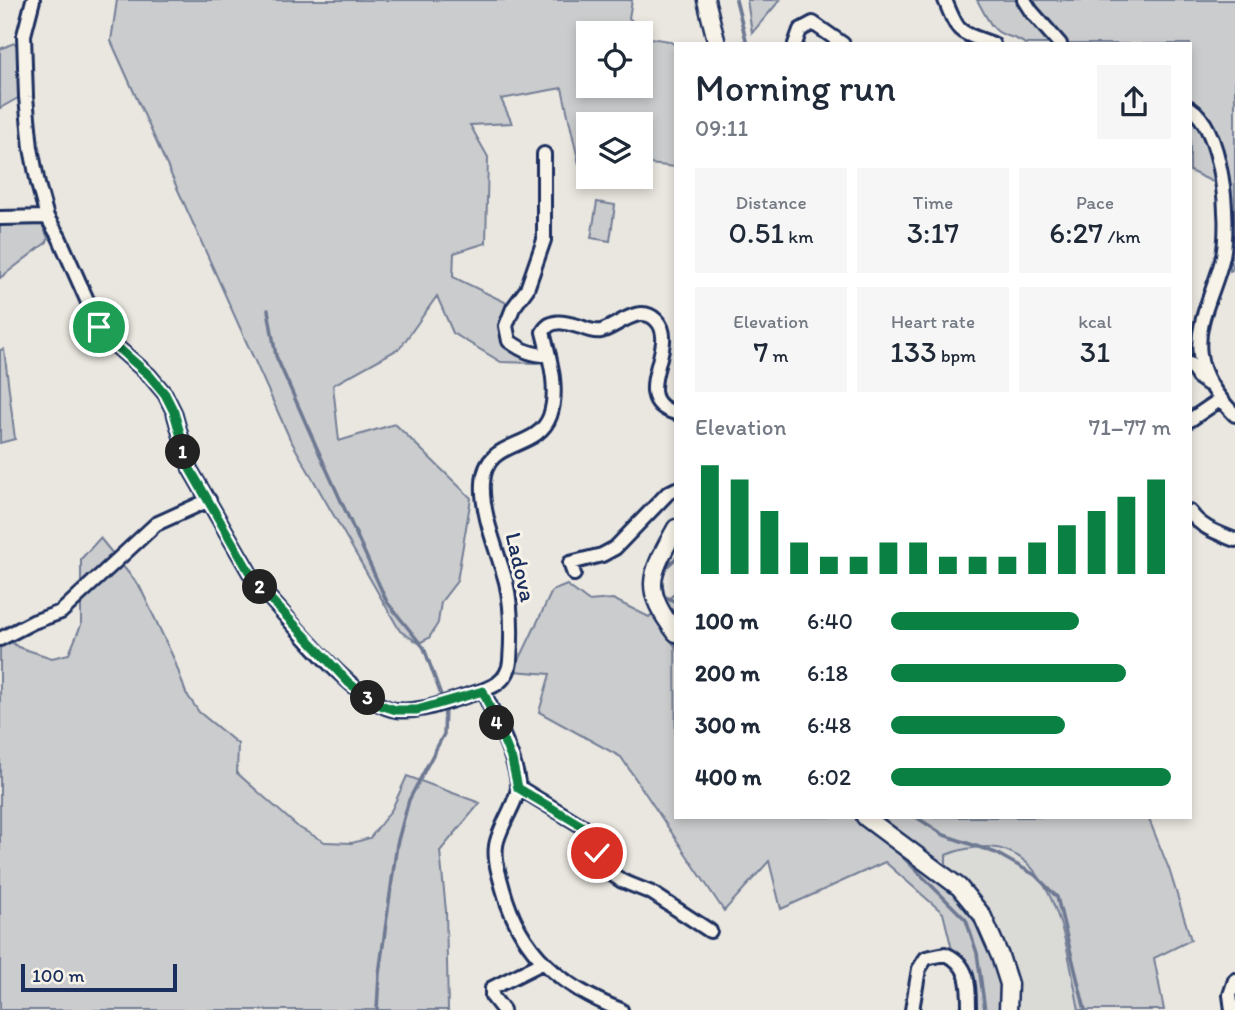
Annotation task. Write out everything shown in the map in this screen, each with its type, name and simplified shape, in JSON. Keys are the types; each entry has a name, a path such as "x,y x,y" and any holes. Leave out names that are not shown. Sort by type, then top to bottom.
{"street":[{"name":"Ladova","path":"33,0 23,35 31,148 38,184 47,217 59,237 99,327 165,394 174,412 190,469 239,555 263,591 349,683 367,697 389,709 417,710 483,691 501,682 506,676 510,664 511,605 490,527 484,496 484,475 487,463 493,456 530,438 549,418 553,391 543,332 550,324 565,322 593,331 603,330 626,317 646,315 656,320 663,334 653,384 655,399 666,411 674,413"},
{"path":"706,0 716,42"},
{"path":"944,0 953,24 965,34 987,42"},
{"path":"1024,0 1058,42"},
{"path":"795,42 800,30 813,23 840,42"},
{"path":"1192,109 1198,113 1208,129 1222,185 1223,253 1199,343 1201,362 1212,387 1235,415"},
{"path":"544,154 544,240 527,289 513,308 506,326 509,341 519,348 532,355 549,355"},
{"path":"0,218 47,217"},
{"path":"1192,366 1198,377 1212,387"},
{"path":"1192,419 1221,399"},
{"path":"574,574 570,563 603,555 615,548 674,490"},
{"path":"0,639 33,622 61,612 156,524 209,500"},
{"path":"1192,515 1210,530 1235,540"},
{"path":"674,532 652,575 652,587 655,601 674,631"},
{"path":"483,691 512,760 518,788 496,842 496,864 514,922 542,963 559,978 597,1001 621,1010"},
{"path":"518,788 582,826 613,875 652,893 710,932"},
{"path":"868,819 959,887 982,915 1009,984 1009,1010"},
{"path":"912,1010 919,970 926,958 945,954 963,966 967,974 969,1010"},
{"path":"503,1010 492,996 492,988 542,963"},
{"path":"1233,1010 1230,995 1235,980"}],"shaded area":[{"path":"117,0 632,0 629,18 632,21 576,21 576,98 653,98 653,38 674,44 674,167 653,164 653,112 576,112 576,151 562,88 501,99 512,123 470,125 488,157 486,243 454,253 453,277 511,305 502,324 502,339 538,363 501,362 453,333 437,296 400,348 333,385 339,441 395,424 471,498 457,581 441,602 438,623 429,638 419,643 400,631 290,439 111,41"},
{"path":"747,0 780,0 752,33"},
{"path":"977,0 1235,0 1235,259 1232,270 1230,271 1230,190 1192,172 1192,42 1022,42 997,31 988,21"},
{"path":"14,43 18,45 18,98 0,108 0,49"},
{"path":"597,202 615,205 610,241 591,238"},
{"path":"36,220 42,224 47,242 0,278 0,223"},
{"path":"4,349 15,439 0,443 0,350"},
{"path":"100,538 140,587 174,659 186,693 199,712 238,744 237,773 298,827 325,842 352,843 370,838 392,809 407,776 480,803 440,851 446,911 448,1010 0,1010 0,633 18,647 52,658 69,654 81,625 81,559"},
{"path":"567,585 588,601 613,599 649,617 674,594 674,819 1149,819 1169,869 1191,940 1154,958 1164,1010 1079,1010 1064,936 1045,886 1030,866 1012,853 988,847 946,855 946,865 976,898 1013,1010 959,1010 964,998 943,913 885,862 781,909 769,861 724,911 621,757 539,712 550,674 514,671 552,591"},
{"path":"1000,848 1017,853 1044,884 1058,914 1079,1010 1013,1010 976,898 946,865 946,855 957,850"}],"waterway":[{"path":"736,0 746,42"},
{"path":"268,310 276,356 316,446 387,602 424,648 445,706 444,734 409,800 397,844 379,974 377,1010"},
{"path":"674,560 660,573 664,596 674,601"},
{"path":"666,627 665,632 674,643"},
{"path":"919,819 944,835 996,853 1035,875 1057,897 1085,1010"},
{"path":"892,846 966,920 977,953 985,1010"}],"route":[{"path":"99,327 165,394 174,412 190,469 251,575 349,683 377,704 396,710 417,710 483,691 512,760 518,788 582,826 597,853"}]}
